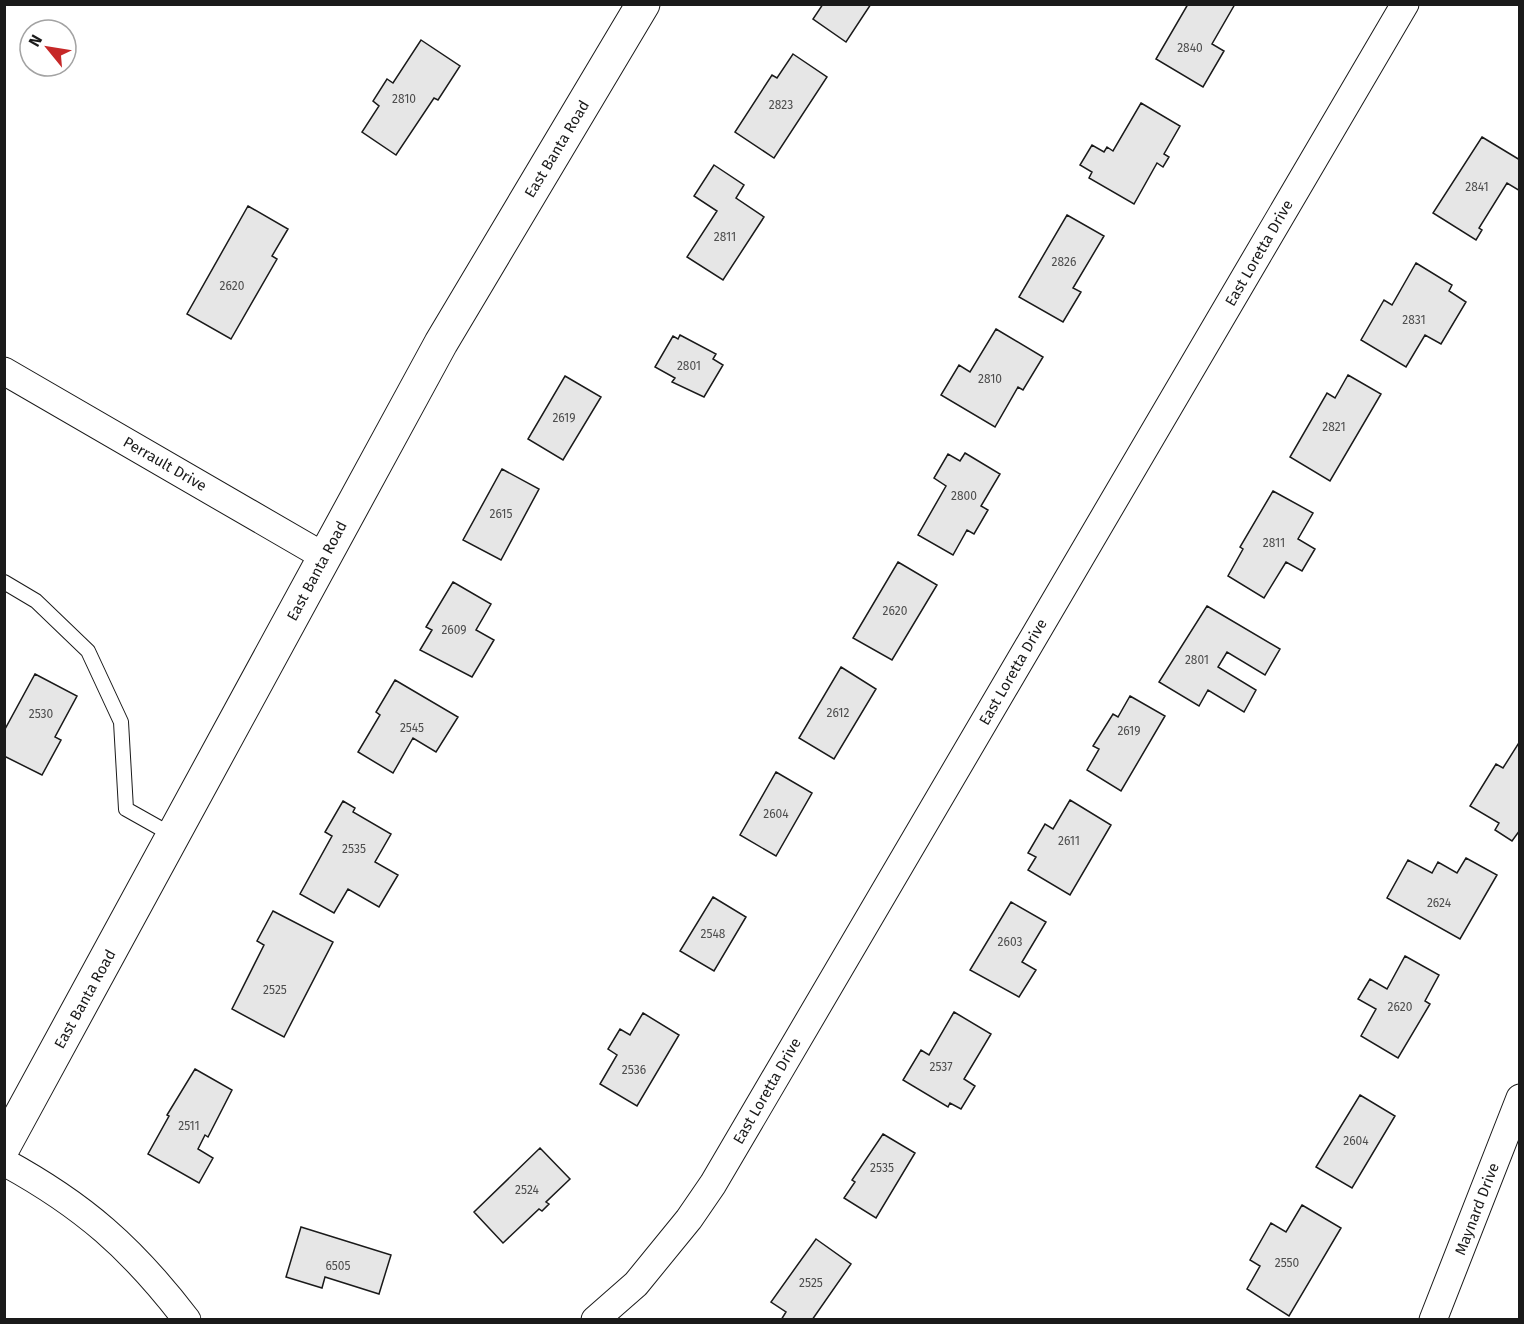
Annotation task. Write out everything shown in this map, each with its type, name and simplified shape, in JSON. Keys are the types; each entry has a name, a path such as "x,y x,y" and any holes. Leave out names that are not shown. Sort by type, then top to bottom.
{"street":[{"name":"East Banta Road","path":"4,1146 441,343 643,4"},
{"name":"East Loretta Drive","path":"595,1320 636,1284 685,1225 713,1184 1405,4"},
{"name":"Perrault Drive","path":"4,371 325,557"},
{"name":"Maynard Drive","path":"1433,1320 1520,1098"},
{"path":"4,1162 52,1188 108,1231 148,1271 187,1320"}],"lane":[{"path":"4,582 36,602 88,651 121,722 126,808 174,836"}],"building":[{"path":"823,4 871,4 846,42 813,19"},
{"path":"1188,4 1235,4 1212,44 1224,51 1203,87 1156,59"},
{"path":"421,40 460,66 438,100 434,98 396,155 362,132 379,106 373,101 387,79 393,83"},
{"path":"793,54 827,77 774,158 735,132 772,75 777,78"},
{"path":"1141,103 1180,126 1164,154 1169,157 1163,167 1157,163 1134,204 1089,178 1092,172 1080,165 1092,145 1104,152 1107,147 1113,151"},
{"path":"1482,137 1520,160 1520,191 1507,183 1479,228 1482,230 1476,240 1433,213"},
{"path":"714,165 744,185 736,198 764,217 723,280 687,257 717,211 694,196"},
{"path":"248,206 288,229 272,256 277,259 231,339 187,314"},
{"path":"1067,215 1104,236 1073,288 1081,292 1063,322 1019,297"},
{"path":"1416,263 1452,285 1449,291 1466,302 1441,344 1425,335 1406,367 1361,340 1384,300 1392,305"},
{"path":"996,329 1043,357 1023,390 1018,387 995,427 941,395 959,365 970,372"},
{"path":"680,335 716,354 713,359 723,365 704,397 672,382 675,378 655,367 673,336 678,339"},
{"path":"1348,375 1381,394 1330,481 1290,457 1327,393 1335,398"},
{"path":"565,376 601,397 563,460 528,439"},
{"path":"965,453 1000,474 981,506 988,510 974,534 967,530 953,555 918,535 946,486 934,478 948,454 960,461"},
{"path":"502,469 539,489 501,560 463,540"},
{"path":"1273,491 1313,513 1298,539 1315,549 1302,571 1286,562 1264,598 1228,576 1243,549 1240,547"},
{"path":"898,562 937,585 892,660 853,638"},
{"path":"453,582 491,604 476,630 494,640 472,677 420,650 432,630 426,627"},
{"path":"1207,606 1280,649 1265,675 1227,652 1218,667 1256,690 1244,712 1208,690 1199,706 1159,682"},
{"path":"841,667 876,689 834,759 799,738"},
{"path":"35,674 77,696 55,737 61,740 42,775 4,756 4,731"},
{"path":"395,680 458,717 436,752 413,738 393,773 358,752 380,715 376,712"},
{"path":"1130,696 1165,716 1121,791 1087,770 1099,749 1093,746 1113,714 1118,717"},
{"path":"1520,741 1520,830 1512,841 1495,830 1499,823 1470,806 1496,764 1503,768"},
{"path":"776,772 812,793 776,856 740,835"},
{"path":"1070,800 1111,825 1070,895 1028,870 1036,857 1028,853 1045,824 1053,829"},
{"path":"343,801 355,808 353,812 391,834 375,862 398,875 379,907 348,889 334,913 300,894 332,836 325,832"},
{"path":"1466,858 1497,875 1460,939 1387,898 1408,860 1432,873 1438,862 1457,873"},
{"path":"713,897 746,917 714,971 680,951"},
{"path":"1011,902 1046,922 1022,962 1036,970 1019,997 970,970"},
{"path":"273,911 333,942 284,1037 232,1009 264,945 257,941"},
{"path":"1405,956 1439,975 1425,1001 1430,1004 1398,1058 1361,1036 1376,1009 1358,999 1370,979 1387,989"},
{"path":"954,1012 991,1034 964,1079 975,1086 961,1109 950,1103 948,1107 903,1080 921,1050 929,1055"},
{"path":"643,1013 679,1035 637,1106 600,1084 617,1055 608,1049 620,1029 630,1035"},
{"path":"195,1069 232,1090 208,1137 205,1135 198,1149 213,1158 199,1183 148,1154 169,1116 167,1115"},
{"path":"1360,1095 1395,1116 1352,1188 1316,1167"},
{"path":"883,1134 915,1153 876,1218 844,1198 855,1182 852,1180"},
{"path":"540,1148 570,1179 546,1202 549,1204 542,1211 539,1209 503,1243 474,1212"},
{"path":"1302,1205 1341,1228 1289,1316 1247,1289 1260,1266 1250,1260 1271,1223 1286,1232"},
{"path":"301,1227 391,1255 379,1294 325,1277 322,1288 286,1277"},
{"path":"816,1239 851,1264 812,1320 781,1320 786,1312 771,1302"}]}
